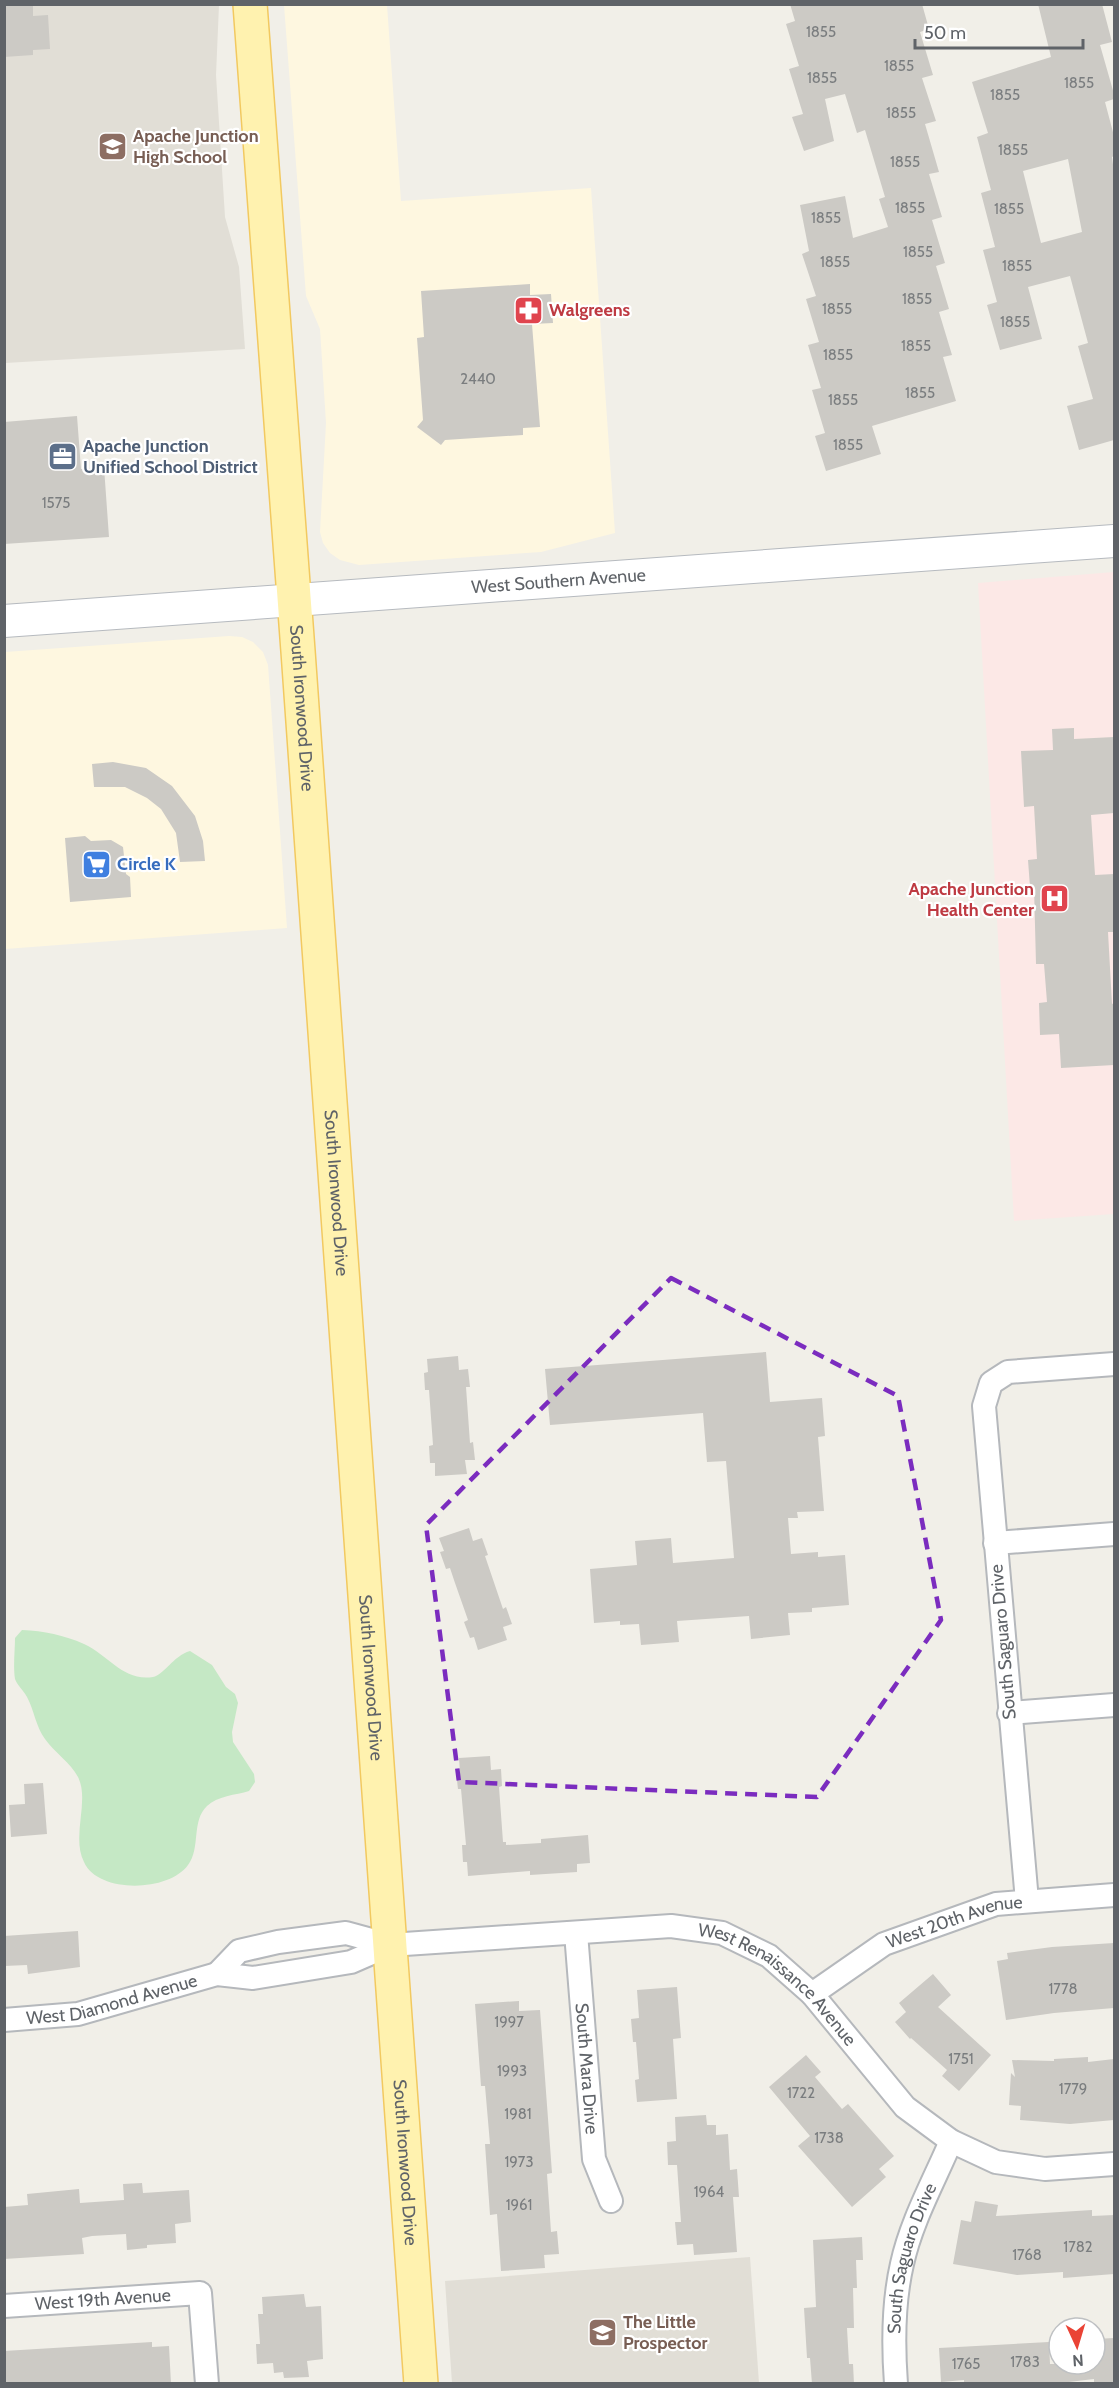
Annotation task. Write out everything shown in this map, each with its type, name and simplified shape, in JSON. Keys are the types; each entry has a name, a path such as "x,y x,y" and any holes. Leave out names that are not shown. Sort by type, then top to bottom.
{"main road":[{"name":"South Ironwood Drive","path":"250,4 420,2384"},
{"name":"West Southern Avenue","path":"4,621 1114,541"}],"street":[{"name":"South Saguaro Drive","path":"1027,1901 984,1406 991,1383 1008,1372 1114,1364"},
{"path":"995,1543 1114,1534"},
{"path":"1010,1713 1114,1705"},
{"name":"West 20th Avenue","path":"812,1994 884,1944 996,1904 1114,1895"},
{"name":"West Renaissance Avenue","path":"390,1945 671,1926 722,1933 769,1956 812,1994 905,2107 951,2140 996,2162 1045,2169 1114,2164"},
{"name":"West Diamond Avenue","path":"217,1974 239,1951 278,1942 346,1933 390,1945"},
{"name":"South Mara Drive","path":"576,1933 594,2159 611,2201"},
{"name":"West Diamond Avenue","path":"4,2020 78,2014 217,1974 253,1978 342,1964 390,1945"},
{"name":"South Saguaro Drive","path":"896,2384 895,2320 902,2264 915,2222 951,2140"},
{"name":"West 19th Avenue","path":"4,2306 200,2293 207,2384"}],"highlighted area":[{"path":"671,1278 898,1396 941,1620 817,1797 459,1782 426,1525"}],"shaded area":[{"name":"Apache Junction High School","path":"5,5 219,5 216,75 225,217 239,267 245,349 5,363"},
{"path":"284,5 387,5 401,201 591,188 615,533 541,552 359,565 340,560 330,553 323,543 320,532 326,423 320,329 306,296"},
{"name":"Apache Junction Health Center","path":"1114,572 1114,1214 1014,1221 978,583"},
{"path":"229,636 242,637 253,642 263,652 268,665 287,928 5,949 5,652"},
{"name":"The Little Prospector","path":"750,2257 759,2383 452,2383 445,2281"}],"green space":[{"path":"22,1630 54,1634 84,1644 133,1676 157,1676 184,1653 190,1651 212,1665 226,1687 235,1694 238,1703 232,1732 233,1742 254,1774 255,1782 249,1791 221,1798 211,1803 202,1812 192,1858 179,1874 150,1884 134,1886 118,1884 103,1880 84,1862 79,1841 82,1797 78,1777 42,1734 32,1707 15,1679 15,1638"}],"building":[{"path":"4,4 33,4 33,16 48,15 50,49 33,50 33,55 4,57"},
{"path":"790,4 922,4 929,29 920,32 933,75 922,78 936,121 925,124 939,172 929,174 942,217 932,220 945,263 936,266 949,309 939,312 952,355 943,357 956,401 872,426 881,454 826,471 815,436 825,433 812,390 821,388 808,345 819,342 806,299 816,296 802,254 809,251 800,205 845,196 853,238 888,227 879,199 885,197 865,130 857,133 845,94 825,99 834,141 804,151 792,117 803,114 789,69 799,66 786,24 795,21"},
{"path":"1038,4 1102,4 1112,42 1100,45 1114,94 1114,99 1105,102 1114,136 1114,156 1112,157 1114,172 1114,440 1079,450 1067,406 1093,399 1078,346 1088,343 1070,276 1028,287 1042,339 1000,350 987,305 997,302 983,250 995,247 981,193 991,190 977,137 988,133 972,82 1051,57","holes":["1068,159 1082,232 1041,243 1023,171"]},
{"name":"Walgreens","path":"530,284 530,295 551,294 553,323 532,324 540,427 523,428 523,435 445,440 441,445 417,427 423,420 417,338 424,337 421,291"},
{"path":"77,416 81,469 104,467 109,537 4,544 4,422"},
{"path":"1074,728 1074,739 1114,737 1114,813 1091,815 1095,875 1114,874 1114,932 1108,932 1112,1004 1114,1003 1114,1065 1061,1068 1059,1034 1040,1035 1039,1003 1047,1002 1044,964 1036,964 1034,887 1030,887 1028,860 1037,859 1034,806 1024,807 1021,751 1053,750 1052,729"},
{"name":"Circle K","path":"113,762 146,768 172,786 195,816 203,841 205,861 180,862 176,833 161,809 147,798 125,787 94,787 92,764"},
{"name":"Circle K","path":"85,836 91,841 111,840 123,847 126,874 130,877 131,897 70,902 65,838"},
{"path":"766,1352 770,1402 822,1398 825,1436 818,1437 824,1511 797,1512 798,1518 788,1518 791,1554 818,1552 818,1557 845,1555 849,1605 812,1608 812,1612 788,1613 790,1635 751,1639 749,1616 677,1621 679,1642 641,1645 639,1624 620,1625 620,1621 594,1623 590,1569 637,1565 635,1541 671,1538 673,1563 734,1558 726,1461 707,1462 703,1413 550,1425 545,1369"},
{"path":"458,1356 459,1370 468,1369 470,1387 466,1387 470,1443 473,1442 475,1460 465,1460 467,1474 435,1476 435,1463 430,1463 429,1446 433,1445 429,1390 425,1390 424,1373 428,1372 427,1359"},
{"path":"469,1528 473,1541 482,1538 488,1555 485,1556 503,1609 506,1607 512,1624 503,1627 507,1640 478,1650 474,1637 470,1638 464,1622 468,1620 450,1568 446,1569 440,1552 444,1551 439,1538"},
{"path":"490,1756 491,1770 501,1769 502,1786 499,1787 503,1842 506,1842 506,1845 541,1843 541,1839 588,1835 590,1863 577,1864 577,1872 530,1875 530,1871 468,1876 467,1862 463,1862 462,1845 466,1845 461,1789 458,1789 456,1772 460,1772 459,1758"},
{"path":"43,1783 47,1834 11,1837 9,1805 25,1804 24,1784"},
{"path":"78,1931 80,1967 28,1974 27,1965 4,1966 4,1936"},
{"path":"1114,1943 1114,2008 1006,2020 997,1961 1008,1959 1007,1953"},
{"path":"933,1974 951,1995 938,2007 991,2055 959,2091 942,2076 947,2070 910,2039 895,2022 906,2012 899,2003"},
{"path":"677,1987 681,2038 673,2039 677,2099 637,2102 635,2080 639,2079 636,2042 633,2042 631,2019 639,2018 637,1990"},
{"path":"519,2001 519,2011 540,2010 552,2173 547,2174 551,2232 557,2231 559,2254 544,2255 545,2268 501,2271 497,2214 490,2215 485,2144 490,2144 485,2086 481,2086 475,2004"},
{"path":"806,2055 821,2072 815,2077 842,2109 848,2104 894,2156 879,2169 886,2177 852,2207 798,2146 810,2136 769,2087"},
{"path":"1088,2057 1088,2062 1114,2059 1114,2120 1070,2124 1020,2120 1021,2106 1009,2105 1011,2073 1015,2077 1012,2060 1054,2061 1054,2059"},
{"path":"706,2115 707,2125 716,2125 716,2135 728,2134 730,2170 737,2169 739,2197 733,2197 737,2252 694,2255 693,2244 677,2245 675,2222 681,2222 677,2165 668,2165 667,2142 676,2141 675,2117"},
{"path":"142,2183 143,2193 189,2190 191,2222 175,2224 176,2243 147,2245 147,2248 127,2250 126,2234 92,2236 82,2238 84,2254 4,2259 4,2207 28,2205 27,2194 79,2189 80,2203 124,2200 123,2184"},
{"path":"975,2201 998,2205 996,2216 1092,2210 1092,2216 1114,2215 1114,2274 1063,2278 1063,2272 1017,2275 953,2264 961,2220 971,2222"},
{"path":"862,2237 863,2260 856,2260 857,2288 853,2288 854,2328 847,2328 849,2364 853,2364 854,2384 812,2384 810,2358 807,2358 804,2308 816,2307 813,2240"},
{"path":"304,2294 306,2307 321,2306 323,2359 307,2361 309,2377 284,2378 283,2372 274,2373 273,2363 257,2364 256,2344 260,2344 258,2314 263,2314 262,2297"},
{"path":"1107,2338 1114,2338 1114,2384 1094,2384 1094,2379 1052,2384 964,2384 964,2380 941,2382 939,2348 1047,2342 1047,2376 1107,2376"},
{"path":"152,2342 152,2347 169,2346 171,2384 4,2384 4,2351"}],"place":[{"name":"Apache Junction High School","path":"112,146"},
{"name":"Walgreens","path":"528,310"},
{"name":"Apache Junction Unified School District","path":"62,456"},
{"name":"Circle K","path":"96,864"},
{"name":"Apache Junction Health Center","path":"1055,899"},
{"name":"The Little Prospector","path":"602,2332"}]}
